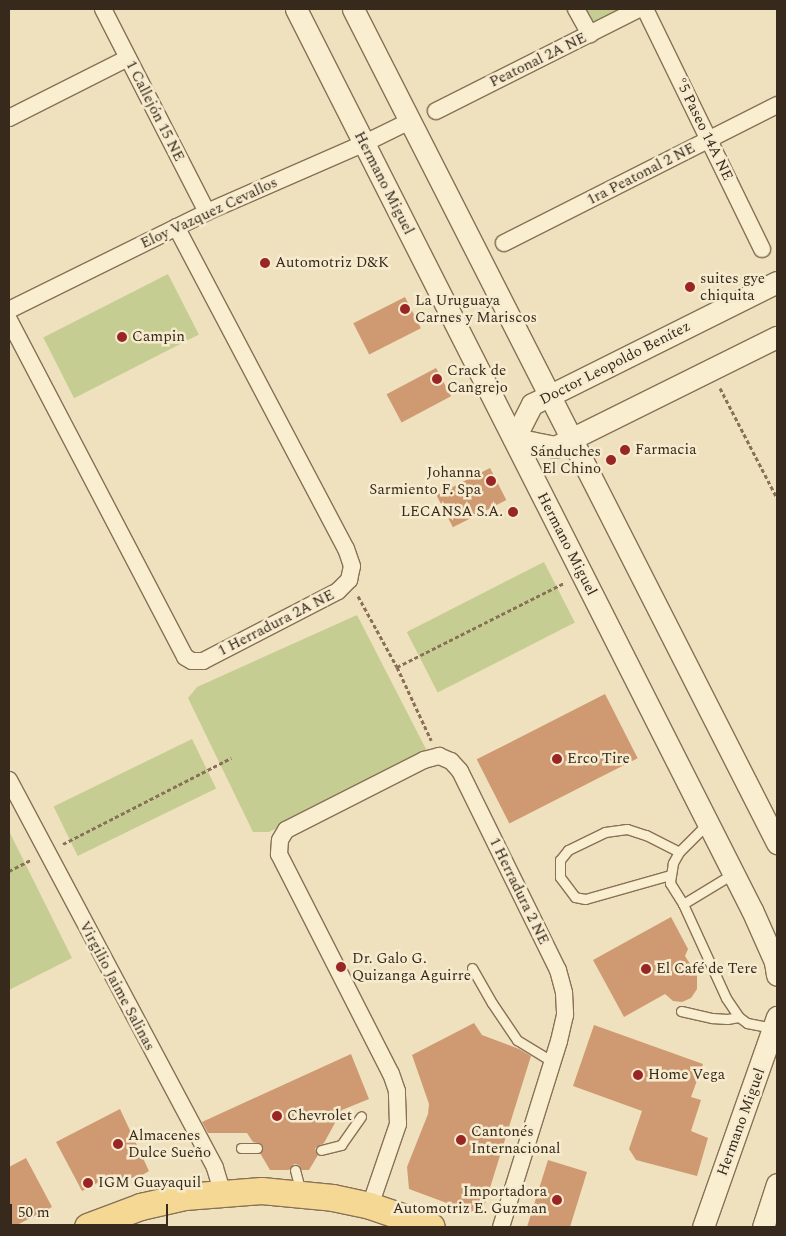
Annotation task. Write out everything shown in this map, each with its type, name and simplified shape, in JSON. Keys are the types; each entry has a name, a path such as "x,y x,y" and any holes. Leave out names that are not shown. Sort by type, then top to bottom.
{"main road":[{"path":"88,1227 141,1207 185,1197 262,1191 298,1182 432,1227"}],"street":[{"name":"1 Callejón 15 NE","path":"103,9 207,212"},
{"name":"Hermano Miguel","path":"296,9 734,874 766,941 777,975"},
{"path":"353,9 412,120 777,843"},
{"path":"576,9 590,34"},
{"name":"Peatonal 2A NE","path":"436,111 639,9"},
{"name":"°5 Paseo 14A NE","path":"645,9 762,249"},
{"path":"9,118 128,58"},
{"name":"1ra Peatonal 2 NE","path":"504,243 777,105"},
{"name":"Eloy Vazquez Cevallos","path":"9,310 207,212 365,144 412,120"},
{"name":"1 Herradura 2A NE","path":"9,320 185,657 192,661 203,661 338,591 349,580 352,566 346,549 176,227"},
{"name":"Doctor Leopoldo Benítez","path":"514,439 532,404 777,282"},
{"path":"514,439 555,447 777,336"},
{"path":"370,1206 398,1124 397,1091 391,1074 280,854 280,840 286,830 424,760 439,756"},
{"name":"1 Herradura 2 NE","path":"439,756 451,760 460,771 558,970 564,992 565,1015 553,1062 501,1227"},
{"name":"Virgilio Jaime Salinas","path":"9,780 46,853 215,1168 223,1194"},
{"name":"Hermano Miguel","path":"703,1227 776,1022"},
{"path":"762,1227 777,1184"}],"lane":[{"path":"708,823 680,852 670,875 670,883 683,904 726,998 739,1017 748,1023 776,1022"},
{"path":"670,875 585,899 575,897 560,877 560,860 568,850 605,832 627,829 646,835 680,852"},
{"path":"683,904 734,874"},
{"path":"472,968 492,1004 517,1040 553,1062"},
{"path":"681,1011 712,1018 727,1019 739,1017"},
{"path":"320,1150 341,1145 362,1116"},
{"path":"241,1148 256,1148"}],"path":[{"path":"711,370 777,498"},
{"path":"397,667 582,573"},
{"path":"349,580 397,667 439,756"},
{"path":"9,871 231,758"}],"green space":[{"path":"575,9 629,9 587,33"},
{"name":"Campin","path":"168,274 199,335 74,398 43,338"},
{"path":"544,562 575,623 438,693 407,632"},
{"path":"357,615 427,751 269,832 253,832 188,698 197,687"},
{"path":"192,739 216,788 78,856 54,807"},
{"path":"9,831 72,958 9,990"}],"building":[{"path":"405,297 421,328 369,355 353,323"},
{"path":"436,368 451,396 402,423 387,394"},
{"path":"490,468 506,500 453,527 437,495"},
{"name":"Erco Tire","path":"605,694 638,758 509,824 477,759"},
{"name":"El Café de Tere","path":"671,917 688,949 685,956 697,975 697,989 691,998 682,1002 673,1001 665,994 624,1017 593,960"},
{"name":"Cantonés Internacional","path":"474,1023 482,1035 519,1049 531,1056 484,1207 471,1212 409,1189 407,1167 428,1114 429,1104 412,1055"},
{"name":"Home Vega","path":"594,1025 703,1064 691,1097 701,1100 691,1131 708,1138 697,1176 636,1160 629,1149 642,1111 573,1086"},
{"name":"Chevrolet","path":"351,1054 369,1099 342,1110 324,1143 315,1148 318,1155 309,1170 301,1170 299,1165 294,1164 289,1170 270,1170 260,1153 263,1148 262,1144 253,1142 247,1133 208,1133 202,1122"},
{"path":"120,1109 149,1171 119,1182 114,1174 82,1191 56,1142"},
{"path":"26,1158 52,1207 13,1227 9,1227 9,1167"},
{"name":"Importadora Automotriz E. Guzman","path":"548,1160 587,1172 570,1227 527,1227"}],"place":[{"name":"Automotriz D&K","path":"265,263"},
{"name":"suites gye chiquita","path":"690,287"},
{"name":"La Uruguaya Carnes y Mariscos","path":"405,309"},
{"name":"Campin","path":"122,337"},
{"name":"Crack de Cangrejo","path":"437,379"},
{"name":"Farmacia","path":"625,450"},
{"name":"Sánduches El Chino","path":"611,460"},
{"name":"Johanna Sarmiento F. Spa","path":"491,481"},
{"name":"LECANSA S.A.","path":"513,512"},
{"name":"Erco Tire","path":"557,759"},
{"name":"Dr. Galo G. Quizanga Aguirre","path":"341,967"},
{"name":"El Café de Tere","path":"646,969"},
{"name":"Home Vega","path":"638,1075"},
{"name":"Chevrolet","path":"277,1116"},
{"name":"Cantonés Internacional","path":"461,1140"},
{"name":"Almacenes Dulce Sueño","path":"118,1144"},
{"name":"IGM Guayaquil","path":"88,1183"},
{"name":"Importadora Automotriz E. Guzman","path":"557,1200"}]}
